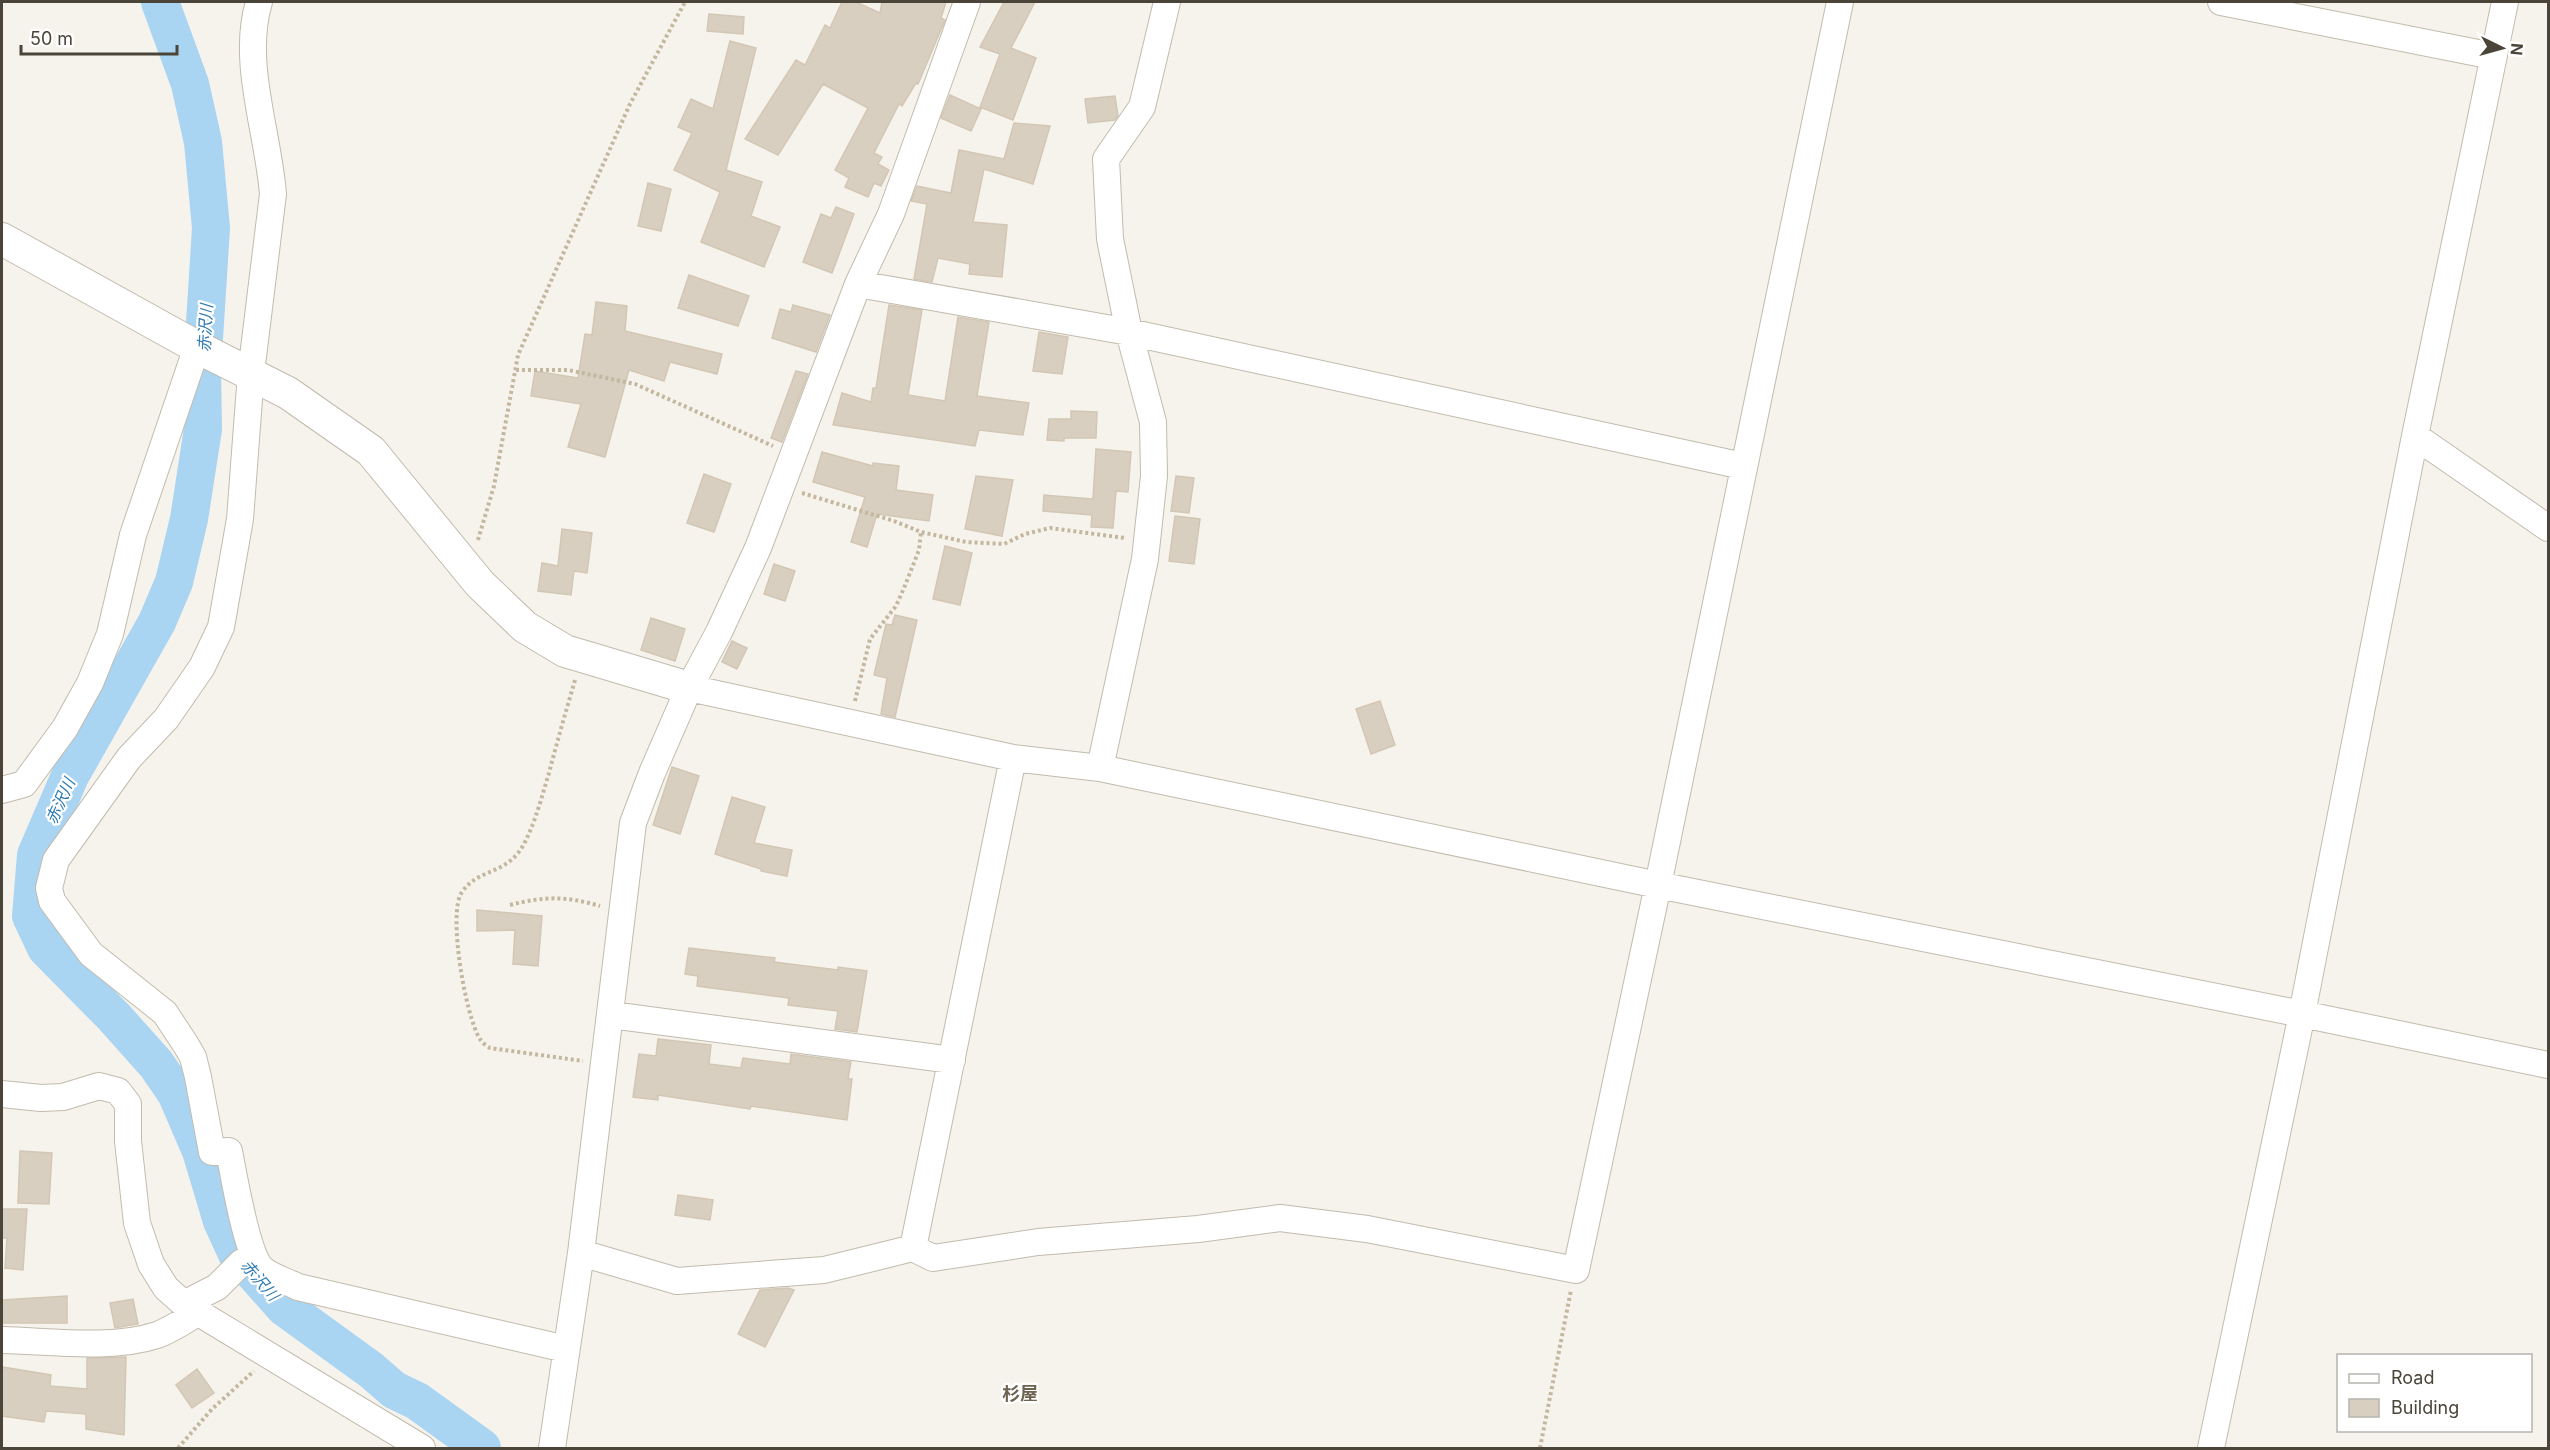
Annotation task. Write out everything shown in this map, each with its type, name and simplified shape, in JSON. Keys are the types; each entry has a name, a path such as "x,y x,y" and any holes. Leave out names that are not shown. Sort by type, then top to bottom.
{"street":[{"path":"259,2 255,14 251,52 271,166 273,194 245,370 240,519 221,627 202,667 166,719 129,759 65,846 56,860 49,888 52,901 91,954 165,1013 186,1045 193,1058 198,1077 212,1152 229,1151 243,1221 256,1260 262,1268 273,1276 298,1287 566,1349"},
{"path":"552,1449 581,1253 624,913 633,823 689,688 719,632 758,548 858,284 891,214 967,2"},
{"path":"1100,768 1145,559 1154,476 1153,422 1129,332 1110,239 1106,159 1142,107 1167,2"},
{"path":"581,1253 677,1281 824,1270 913,1248 933,1258 1038,1242 1198,1229 1280,1218 1367,1229 1575,1270 1658,885 1840,2"},
{"path":"2221,2 2493,56"},
{"path":"2211,1449 2302,1014 2415,436 2505,2"},
{"path":"2,239 197,347 288,393 371,451 480,584 525,627 565,651 689,688 1012,758 1100,768 1658,885 2548,1065"},
{"path":"858,284 1129,332 1743,466"},
{"path":"2,790 24,784 65,728 90,683 111,634 133,535 197,347"},
{"path":"2415,436 2548,528"},
{"path":"913,1248 1012,758"},
{"path":"611,1015 952,1060"},
{"path":"2,1094 41,1098 63,1097 99,1086 118,1091 128,1104 128,1141 137,1223 151,1264 166,1288 191,1309 422,1449"},
{"path":"2,1340 90,1342 141,1340 160,1334 217,1287 242,1262 256,1260"}],"path":[{"path":"465,566 476,546 494,486 518,355 630,104 685,2"},
{"path":"516,369 568,370 635,384 794,455"},
{"path":"781,487 894,521 921,532 966,542 1004,544 1025,534 1050,528 1147,541"},
{"path":"849,722 870,639 896,606 919,550 921,532"},
{"path":"581,656 536,818 516,856 503,868 484,874 460,894 456,930 464,986 480,1040 490,1048 507,1052 605,1064"},
{"path":"510,905 533,899 561,897 624,913"},
{"path":"1540,1449 1575,1270"},
{"path":"178,1449 212,1409 270,1356"}],"building":[{"path":"842,2 856,2 880,13 882,2 946,2 941,18 945,20 918,84 916,83 902,106 899,104 874,153 882,157 878,164 889,170 881,186 874,183 868,197 845,187 849,178 835,170 868,108 823,84 778,155 745,139 796,60 805,65 825,25 830,28"},
{"path":"1004,2 1035,2 1011,48 1036,58 1013,120 980,107 1000,54 980,47"},
{"path":"709,14 744,17 743,34 707,31"},
{"path":"730,41 756,48 726,170 762,182 751,216 780,227 764,267 701,242 720,192 674,170 692,133 678,127 691,99 713,109"},
{"path":"950,95 981,109 971,131 941,118"},
{"path":"1115,96 1118,116 1115,120 1088,123 1085,99"},
{"path":"1014,123 1050,126 1033,184 984,169 973,222 1007,225 1002,277 969,274 970,264 938,258 932,282 914,279 927,204 911,201 917,186 951,193 959,150 1004,159"},
{"path":"648,183 671,189 661,231 638,226"},
{"path":"836,207 854,214 832,273 803,262 821,214 831,218"},
{"path":"689,275 749,296 738,326 678,308"},
{"path":"596,302 627,306 625,331 722,354 717,374 670,362 664,381 629,370 605,457 568,447 581,404 531,396 535,371 578,378 585,334 592,335"},
{"path":"793,305 830,315 816,352 772,338 780,309 791,312"},
{"path":"889,305 922,310 908,395 945,401 958,317 989,322 977,396 1029,403 1023,435 979,430 975,446 833,425 842,393 871,402 873,388 876,388"},
{"path":"1039,332 1068,337 1062,374 1033,371"},
{"path":"796,371 808,374 782,442 771,438"},
{"path":"1071,411 1097,412 1096,438 1047,440 1049,419 1071,419"},
{"path":"1096,449 1131,452 1128,492 1116,491 1113,528 1091,527 1092,515 1043,511 1044,495 1093,499"},
{"path":"822,452 873,466 873,463 899,466 896,490 933,495 929,521 877,514 867,547 851,542 865,497 813,482"},
{"path":"704,474 731,484 714,532 687,523"},
{"path":"976,476 1013,480 1002,536 965,529"},
{"path":"1176,476 1194,478 1189,513 1171,511"},
{"path":"1175,516 1200,519 1194,564 1169,561"},
{"path":"562,529 592,533 587,573 574,571 571,595 538,591 542,563 558,566"},
{"path":"945,546 972,553 960,605 933,599"},
{"path":"774,564 795,571 785,601 764,594"},
{"path":"895,615 917,620 895,717 881,714 887,678 874,675 886,624 892,625"},
{"path":"651,618 685,629 675,661 641,650"},
{"path":"732,641 747,648 737,669 722,662"},
{"path":"1380,701 1395,745 1371,754 1356,709"},
{"path":"672,767 699,776 680,834 653,825"},
{"path":"732,797 765,807 754,843 792,850 787,876 761,871 761,869 715,854"},
{"path":"477,910 542,916 538,966 513,964 515,930 477,931"},
{"path":"689,948 775,958 774,962 867,971 857,1032 835,1029 838,1011 788,1005 789,998 697,986 698,976 685,974"},
{"path":"658,1039 711,1045 709,1064 741,1068 743,1058 790,1064 791,1054 851,1062 848,1079 852,1079 847,1120 751,1106 750,1109 658,1095 658,1100 633,1097 639,1054 656,1056"},
{"path":"20,1151 52,1153 49,1204 18,1203"},
{"path":"678,1195 713,1200 710,1220 675,1215"},
{"path":"2,1209 27,1209 23,1270 5,1268 7,1238 2,1238"},
{"path":"788,1288 794,1290 765,1347 738,1334 760,1290"},
{"path":"67,1296 67,1323 2,1323 2,1300"},
{"path":"133,1299 138,1324 115,1328 110,1303"},
{"path":"126,1357 124,1435 86,1429 86,1414 46,1411 44,1422 2,1416 2,1367 51,1375 50,1386 87,1389 87,1358"},
{"path":"197,1369 214,1393 192,1408 176,1385"}],"waterway":[{"name":"赤沢川","path":"160,2 190,84 203,142 211,228 202,370 203,429 189,519 174,582 157,622 70,776 36,855 31,916 46,948 114,1017 156,1064 176,1093 201,1151 222,1221 237,1254 284,1307 371,1370 394,1390 417,1401 482,1448"}],"district":[{"name":"杉屋","path":"1020,1393"}]}
